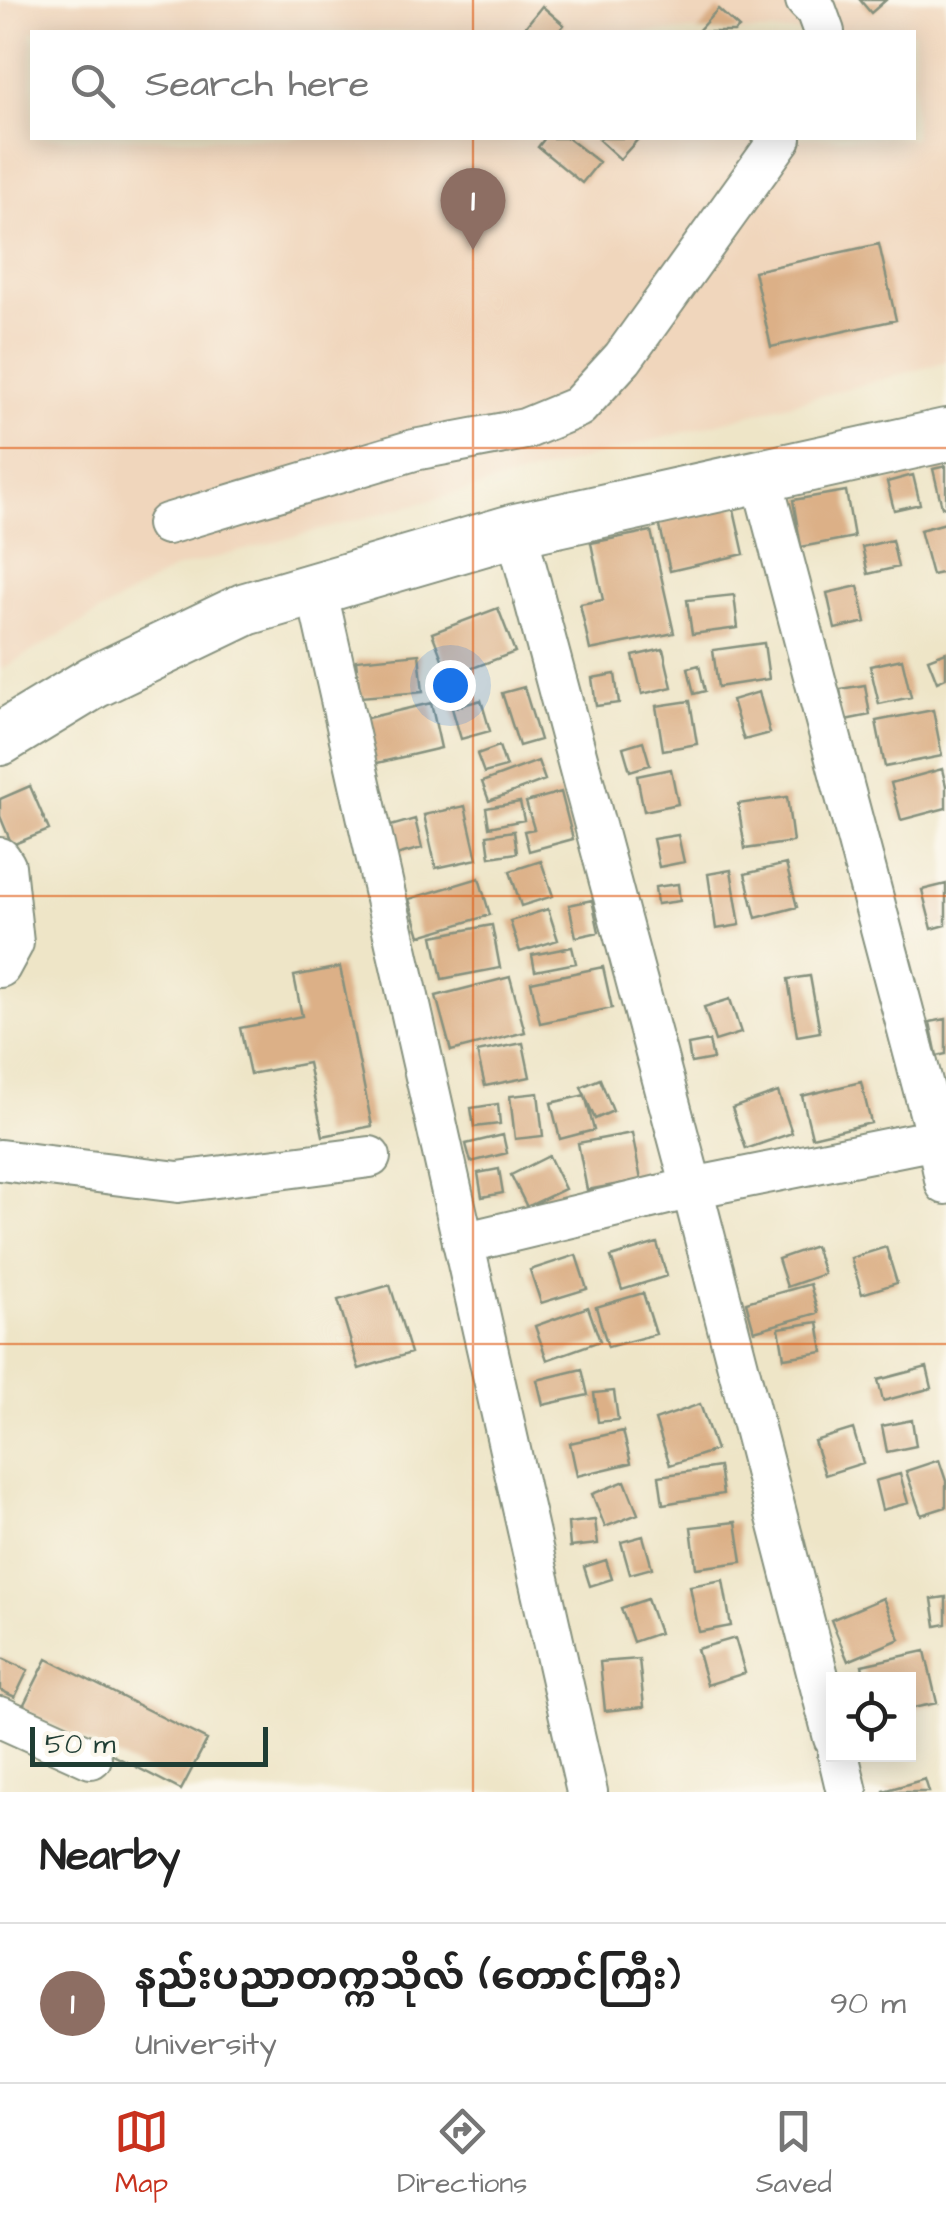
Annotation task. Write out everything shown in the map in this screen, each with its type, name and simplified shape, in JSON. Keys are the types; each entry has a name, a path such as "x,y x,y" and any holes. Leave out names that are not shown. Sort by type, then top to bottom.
{"main road":[{"path":"0,739 94,682 246,609 516,530 946,435"}],"street":[{"path":"806,0 816,10 823,30"},
{"path":"167,524 414,450 525,429 578,406 623,358 780,140"},
{"path":"761,476 941,1138 946,1184"},
{"path":"516,530 826,1707"},
{"path":"316,588 587,1792"},
{"path":"0,858 13,943 0,968"},
{"path":"463,1243 692,1188 941,1138"},
{"path":"0,1160 178,1182 370,1157"},
{"path":"0,1717 90,1758"},
{"path":"840,1762 848,1792"}],"shaded area":[{"path":"0,0 946,0 946,362 174,569 0,670"}],"building":[{"path":"860,0 886,0 871,13"},
{"path":"542,6 564,25 560,30 531,30 526,26"},
{"path":"718,9 739,28 736,30 699,30"},
{"path":"543,140 571,140 599,162 582,183 538,147"},
{"path":"599,140 637,140 620,159"},
{"path":"879,244 896,320 771,347 754,271"},
{"path":"946,466 946,506 942,507 933,469"},
{"path":"913,475 920,504 894,510 887,482"},
{"path":"846,491 854,537 801,547 793,500"},
{"path":"733,505 744,554 670,571 659,522"},
{"path":"946,523 946,572 932,575 920,530"},
{"path":"651,531 674,633 590,650 580,604 603,600 591,543"},
{"path":"892,540 898,567 868,574 862,547"},
{"path":"858,586 866,622 835,629 827,593"},
{"path":"734,595 738,628 692,634 687,600"},
{"path":"498,608 515,652 449,677 432,633"},
{"path":"764,643 769,679 718,687 713,650"},
{"path":"663,649 672,687 642,694 633,656"},
{"path":"946,652 946,678 937,682 928,659"},
{"path":"419,654 423,692 360,697 356,660"},
{"path":"902,659 911,697 879,704 870,666"},
{"path":"699,665 705,691 694,694 688,668"},
{"path":"615,674 619,703 596,706 592,678"},
{"path":"865,685 870,715 845,720 840,689"},
{"path":"524,687 540,740 519,746 502,693"},
{"path":"759,692 770,733 744,740 732,700"},
{"path":"481,700 490,731 461,739 452,708"},
{"path":"690,701 697,744 663,750 656,706"},
{"path":"431,703 441,748 373,764 363,719"},
{"path":"933,710 942,756 885,767 876,721"},
{"path":"643,741 650,765 630,771 623,747"},
{"path":"499,746 506,767 484,773 477,754"},
{"path":"538,761 545,780 489,801 482,782"},
{"path":"671,769 678,804 644,811 637,776"},
{"path":"942,769 946,808 901,820 891,783"},
{"path":"30,786 49,830 12,845 0,816 0,799"},
{"path":"561,792 573,839 529,851 524,831 534,829 526,802"},
{"path":"787,797 793,842 745,849 738,804"},
{"path":"520,802 524,820 489,827 486,808"},
{"path":"465,806 477,859 436,868 424,815"},
{"path":"415,819 422,848 396,855 387,827"},
{"path":"514,831 517,853 490,857 487,835"},
{"path":"678,835 684,862 659,867 653,839"},
{"path":"541,861 553,896 521,906 510,871"},
{"path":"786,864 797,907 756,918 745,874"},
{"path":"731,870 740,925 716,929 708,874"},
{"path":"479,878 490,915 420,936 409,899"},
{"path":"678,884 680,901 657,904 655,887"},
{"path":"946,884 946,925 932,929 922,890"},
{"path":"592,900 599,932 576,937 569,905"},
{"path":"548,909 558,940 520,952 510,921"},
{"path":"492,925 500,968 442,979 433,936"},
{"path":"572,947 576,963 535,971 532,955"},
{"path":"340,967 372,1126 323,1136 308,1063 250,1074 240,1028 302,1016 294,976"},
{"path":"603,967 612,1008 540,1023 531,982"},
{"path":"810,976 820,1032 797,1036 788,979"},
{"path":"510,977 525,1032 451,1051 436,996"},
{"path":"730,999 741,1033 715,1041 704,1007"},
{"path":"946,1019 946,1054 937,1056 930,1022"},
{"path":"709,1041 713,1059 691,1063 688,1045"},
{"path":"523,1043 530,1077 485,1086 477,1052"},
{"path":"600,1079 613,1111 595,1119 581,1087"},
{"path":"861,1082 871,1123 812,1137 802,1096"},
{"path":"778,1092 792,1133 746,1149 732,1108"},
{"path":"538,1093 543,1136 515,1139 510,1096"},
{"path":"585,1095 594,1130 560,1139 551,1103"},
{"path":"498,1104 500,1124 474,1127 471,1108"},
{"path":"632,1133 641,1180 587,1190 578,1143"},
{"path":"503,1135 507,1153 471,1162 466,1144"},
{"path":"549,1156 565,1189 527,1207 511,1175"},
{"path":"499,1169 503,1193 482,1197 478,1173"},
{"path":"657,1243 667,1276 622,1290 611,1257"},
{"path":"815,1246 824,1274 787,1287 778,1259"},
{"path":"886,1247 897,1283 862,1294 851,1258"},
{"path":"576,1255 587,1289 541,1303 530,1270"},
{"path":"810,1284 818,1313 754,1331 746,1302"},
{"path":"390,1285 411,1353 359,1369 338,1300"},
{"path":"643,1293 656,1334 608,1347 596,1307"},
{"path":"588,1307 600,1341 547,1360 535,1326"},
{"path":"818,1322 823,1352 784,1358 779,1328"},
{"path":"927,1367 932,1388 883,1401 878,1380"},
{"path":"582,1369 588,1395 543,1405 537,1380"},
{"path":"614,1391 618,1420 598,1422 594,1393"},
{"path":"700,1404 716,1450 670,1465 655,1420"},
{"path":"912,1420 916,1446 887,1452 882,1426"},
{"path":"853,1429 863,1463 825,1475 814,1441"},
{"path":"623,1431 631,1463 577,1476 570,1443"},
{"path":"939,1460 946,1481 946,1507 921,1515 906,1471"},
{"path":"719,1467 723,1494 663,1504 659,1476"},
{"path":"900,1474 908,1503 882,1510 875,1481"},
{"path":"625,1481 638,1514 605,1527 592,1494"},
{"path":"595,1520 598,1544 570,1547 568,1523"},
{"path":"736,1522 742,1562 696,1568 691,1527"},
{"path":"643,1536 652,1568 630,1574 621,1542"},
{"path":"606,1560 612,1579 590,1586 584,1567"},
{"path":"723,1580 731,1626 699,1632 690,1586"},
{"path":"946,1597 946,1624 936,1626 932,1599"},
{"path":"883,1598 900,1639 848,1661 831,1620"},
{"path":"647,1599 659,1633 633,1642 621,1608"},
{"path":"735,1638 745,1673 707,1685 697,1649"},
{"path":"925,1651 937,1703 916,1707 916,1672 863,1672 862,1665"},
{"path":"0,1657 28,1670 15,1697 0,1690"},
{"path":"47,1659 207,1740 181,1790 22,1708"},
{"path":"639,1659 644,1707 605,1711 600,1662"},
{"path":"925,1779 929,1792 884,1792 884,1791"}],"place":[{"name":"နည်းပညာတက္ကသိုလ် (တောင်ကြီး)","path":"473,250"}]}
